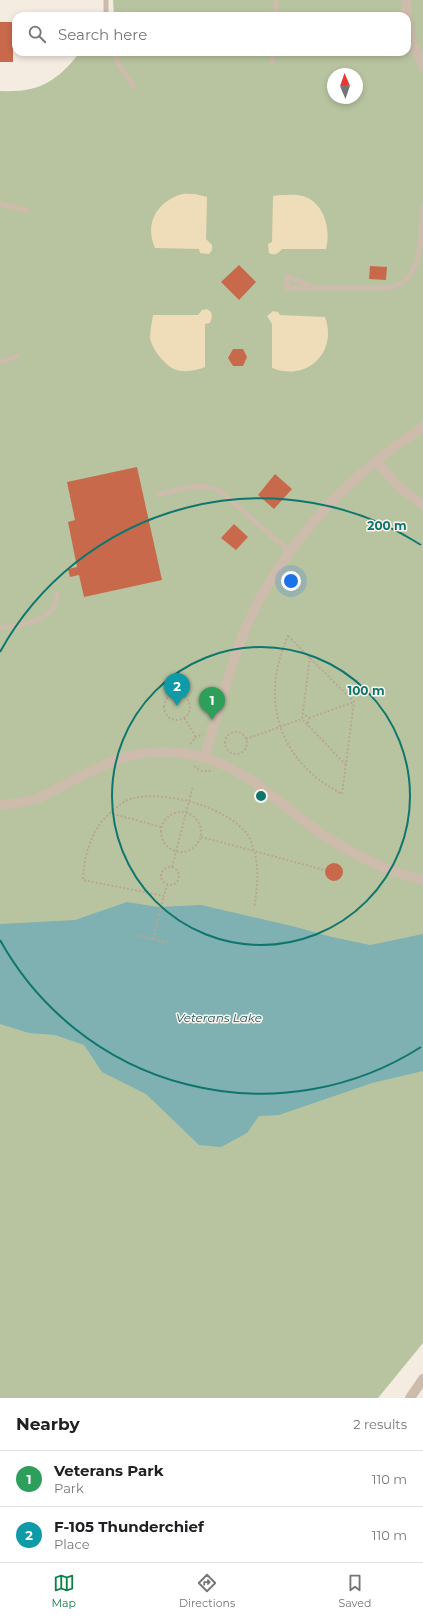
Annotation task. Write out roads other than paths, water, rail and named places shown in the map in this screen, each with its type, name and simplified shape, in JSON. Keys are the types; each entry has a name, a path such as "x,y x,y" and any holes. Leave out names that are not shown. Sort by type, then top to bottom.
{"street":[{"path":"406,0 407,12"},
{"path":"411,40 423,66"},
{"path":"205,757 243,635 261,598 290,552 325,508 376,461 423,427"},
{"path":"376,461 399,488 423,505"},
{"path":"0,805 14,804 37,798 113,760 127,756 160,752 205,757 235,769 253,780 336,844 374,863 396,872 423,880"},
{"path":"410,1398 423,1379"}],"lane":[{"path":"106,0 106,12"},
{"path":"276,0 276,12"},
{"path":"115,56 134,87"},
{"path":"272,63 273,56"},
{"path":"0,204 27,210"},
{"path":"314,288 287,276 287,288 314,288 386,288 395,288 408,281 413,275 418,261 423,207"},
{"path":"0,362 18,356"},
{"path":"159,494 204,486 215,488 290,552"},
{"path":"0,628 25,624 47,615 53,610 56,604 57,594"}],"water":[{"name":"Veterans Lake","path":"127,902 158,907 201,905 370,945 423,934 423,1071 372,1083 279,1115 259,1116 247,1133 221,1147 199,1145 146,1094 102,1072 84,1045 55,1035 29,1033 0,1024 0,924 75,920"}],"place":[{"name":"F-105 Thunderchief","path":"177,706"},
{"name":"Veterans Park","path":"212,720"}]}
